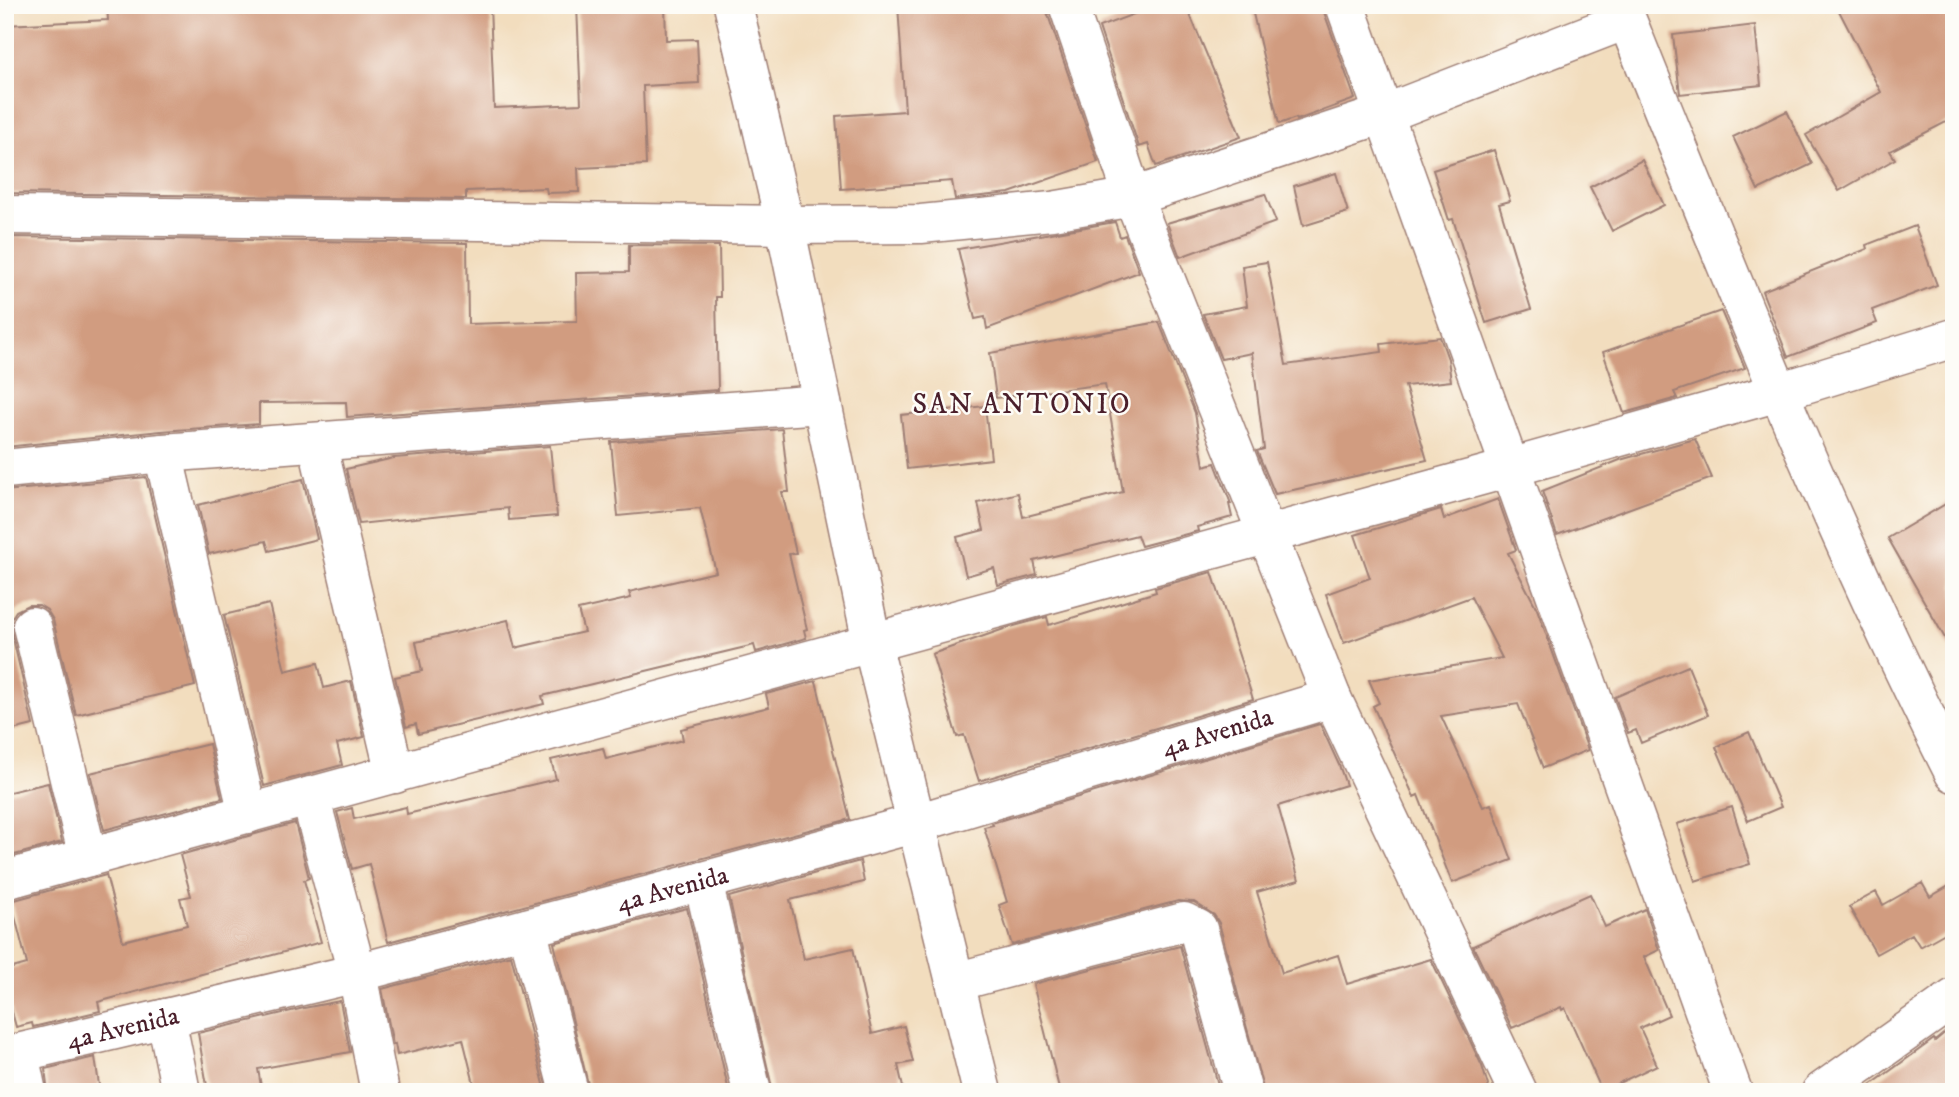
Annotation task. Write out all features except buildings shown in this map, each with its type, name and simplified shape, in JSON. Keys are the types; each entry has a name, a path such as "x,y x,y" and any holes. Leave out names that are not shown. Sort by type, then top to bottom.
{"street":[{"path":"733,5 785,225 872,643 982,1092"},
{"path":"1068,5 1133,197 1332,698 1518,1092"},
{"path":"1345,5 1733,1092"},
{"path":"5,215 785,225 921,224 1052,211 1133,197 1384,114 1623,13 1779,392 1902,671 1954,774"},
{"path":"5,880 1510,468 1779,392 1954,338"},
{"path":"5,469 163,453 822,404"},
{"path":"317,442 395,774"},
{"path":"163,453 248,814"},
{"path":"32,626 88,857"},
{"name":"4a Avenida","path":"12,1055 357,973 703,881 917,823 1332,698"},
{"path":"310,796 357,973 380,1092"},
{"path":"703,881 752,1092"},
{"path":"955,982 1184,922 1198,929 1243,1092"},
{"path":"527,928 569,1092"},
{"path":"1822,1092 1954,998"},
{"path":"166,1018 181,1092"},
{"path":"12,1055 27,1092"}],"district":[{"name":"SAN ANTONIO","path":"1022,404"}]}
